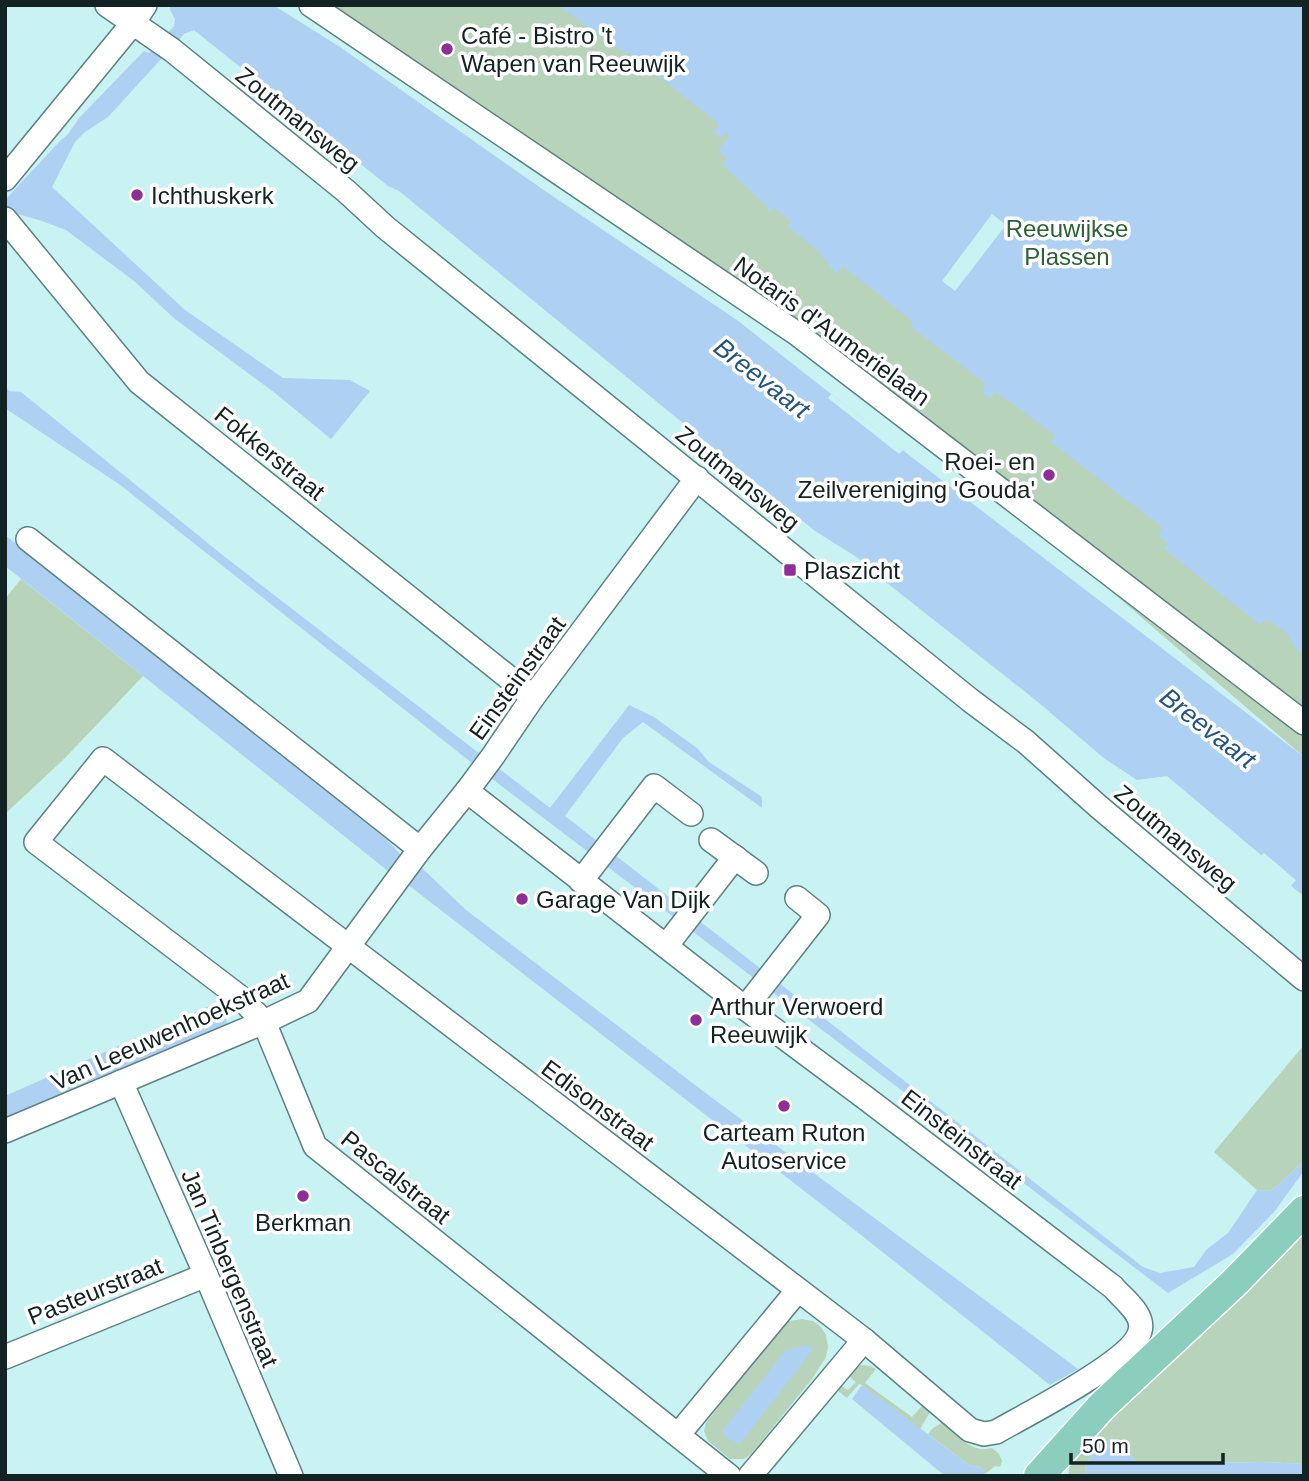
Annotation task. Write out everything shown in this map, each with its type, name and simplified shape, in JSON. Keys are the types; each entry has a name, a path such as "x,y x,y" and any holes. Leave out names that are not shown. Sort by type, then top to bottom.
{"main road":[{"path":"1044,1474 1102,1406 1234,1283 1304,1211"}],"street":[{"name":"Zoutmansweg","path":"107,5 139,14 165,45 346,191 385,227 970,700 1026,742 1099,807 1304,979"},
{"name":"Notaris d'Aumerielaan","path":"311,5 796,333 1304,723"},
{"path":"5,178 139,14"},
{"name":"Fokkerstraat","path":"8,222 139,382 533,697"},
{"name":"Einsteinstraat","path":"697,478 533,697 472,785 581,881 1113,1287 1135,1310 1140,1320"},
{"path":"28,539 416,853"},
{"name":"Edisonstraat","path":"36,842 103,759 864,1340 970,1430 984,1434 996,1432 1107,1367 1134,1344 1140,1331 1140,1320"},
{"name":"Van Leeuwenhoekstraat","path":"5,1131 308,1001 416,853 472,785"},
{"path":"581,881 654,786 691,814"},
{"path":"711,840 756,873"},
{"name":"Pascalstraat","path":"36,842 241,998 264,1022 316,1146 729,1476"},
{"path":"666,947 735,857"},
{"path":"745,1008 818,915 797,898"},
{"name":"Jan Tinbergenstraat","path":"121,1082 291,1476"},
{"name":"Pasteurstraat","path":"5,1357 206,1275"},
{"path":"678,1435 798,1290"},
{"path":"750,1476 864,1340"}],"green space":[{"name":"Reeuwijkse Plassen","path":"330,5 1304,5 1304,757 807,330"},
{"path":"21,579 143,676 65,758 5,814 5,599"},
{"path":"1304,1045 1304,1161 1271,1191 1257,1190 1214,1152"},
{"path":"1304,1229 1304,1464 1140,1464 1112,1438 1090,1459 1085,1476 1068,1476 1070,1462 1075,1454 1227,1310"},
{"path":"802,1319 813,1321 826,1335 826,1357 812,1379 751,1454 744,1459 730,1459 708,1441 704,1431 706,1423 781,1325"},
{"path":"863,1365 876,1369 865,1383 912,1417 922,1406 930,1412 920,1429 862,1385 859,1384 847,1398 837,1390 840,1385 848,1390 856,1382 845,1373 855,1366"},
{"path":"943,1422 971,1446 992,1448 1002,1461 1000,1467 995,1466 985,1474 980,1467 969,1465 928,1434"}],"water":[{"name":"Breevaart","path":"170,5 273,5 340,47 545,191 737,320 1304,757 1304,896 1291,886 1296,880 1264,853 1261,855 1167,776 1137,780 1105,759 858,558 815,531 399,191 388,186 194,30 184,34 108,117 75,142 52,187 185,310 283,378 350,380 370,391 331,439 275,393 175,319 134,281 66,230 10,212 5,217 5,200 144,51 149,53 174,26 175,19"},
{"name":"Reeuwijkse Plassen","path":"557,5 1304,5 1304,655 1295,648 1287,633 1266,619 1260,625 1164,549 1168,543 1158,535 1163,528 1051,442 1055,435 996,392 990,398 981,392 986,384 910,326 913,323 911,320 844,267 836,274 817,250 788,227 791,221 774,208 769,212 768,207 722,165 727,158 718,150 730,136 726,133 722,138 714,132 719,124 628,52 626,54"},
{"path":"5,388 21,392 225,557 550,808 629,705 654,717 697,748 709,762 762,797 762,808 643,722 623,738 565,816 1143,1267 1160,1273 1194,1267 1206,1250 1228,1233 1257,1190 1271,1191 1304,1161 1304,1171 1274,1212 1233,1254 1168,1293 491,778 119,484 5,408"},
{"path":"5,535 387,840 400,854 421,867 466,910 703,1091 1078,1369 1050,1385 856,1231 388,871 5,566"},
{"path":"216,1003 225,1012 227,1025 5,1118 5,1096"},
{"path":"807,1345 813,1349 740,1444 727,1438 722,1431 785,1351"},
{"path":"862,1385 969,1465 980,1467 985,1474 945,1476 852,1399"},
{"path":"1112,1438 1140,1464 1304,1464 1304,1476 1085,1476 1090,1459"}],"pier":[{"path":"992,214 1006,225 955,291 942,281"},
{"path":"831,394 903,450 899,454 828,398"}],"place":[{"name":"Café - Bistro 't Wapen van Reeuwijk","path":"447,49"},
{"name":"Ichthuskerk","path":"137,195"},
{"name":"Roei- en Zeilvereniging 'Gouda'","path":"1049,475"},
{"name":"Plaszicht","path":"790,570"},
{"name":"Garage Van Dijk","path":"522,899"},
{"name":"Arthur Verwoerd Reeuwijk","path":"696,1020"},
{"name":"Carteam Ruton Autoservice","path":"784,1106"},
{"name":"Berkman","path":"303,1196"}]}
